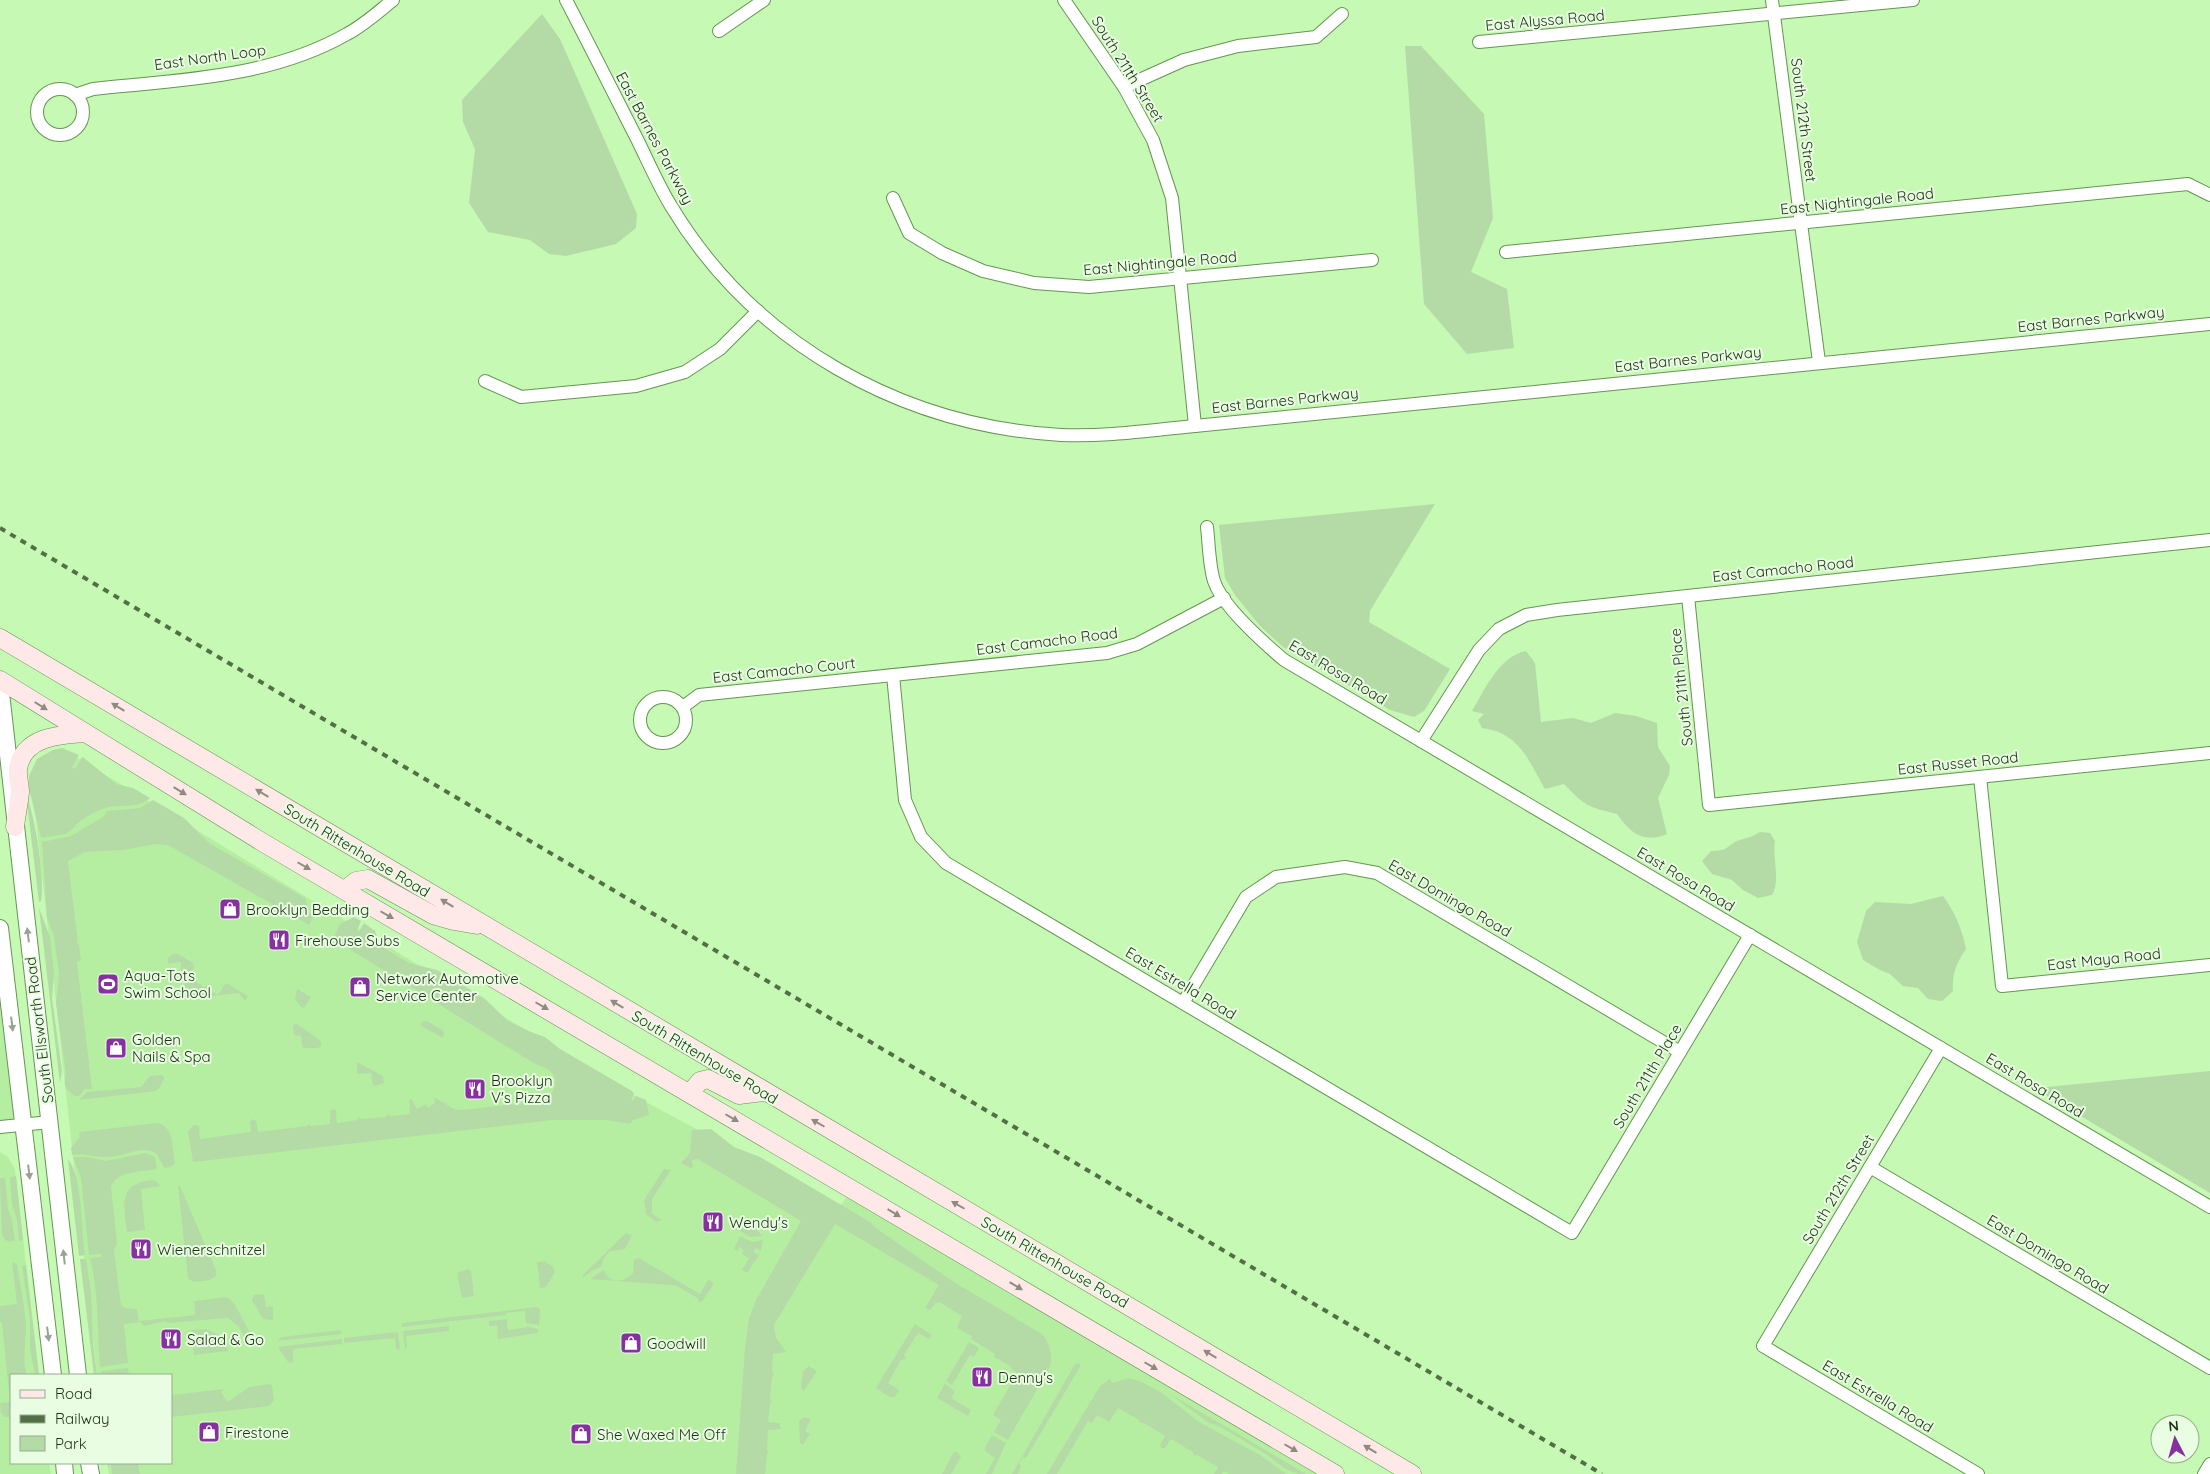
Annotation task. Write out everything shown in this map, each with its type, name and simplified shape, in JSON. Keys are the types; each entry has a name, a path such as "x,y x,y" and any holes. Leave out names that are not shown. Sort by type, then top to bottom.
{"main road":[{"name":"South Rittenhouse Road","path":"0,638 1412,1474"},
{"path":"0,682 345,890 1335,1474"},
{"path":"15,827 20,791 18,770 29,748 35,742 54,736 85,733"},
{"path":"345,890 356,881 368,879 433,915 454,922 488,927"},
{"path":"690,1093 700,1081 708,1079 738,1095 764,1092"}],"street":[{"name":"East North Loop","path":"75,94 93,89 220,75 284,62 347,34 393,0"},
{"name":"East Barnes Parkway","path":"566,0 671,206 717,271 758,311 810,353 880,392 943,414 1014,431 1063,435 1195,426 2210,324"},
{"path":"719,31 764,0"},
{"name":"South 211th Street","path":"1064,0 1124,87 1153,140 1172,198 1195,426"},
{"name":"South 212th Street","path":"1772,0 1819,362"},
{"name":"East Alyssa Road","path":"1479,42 1913,0"},
{"path":"1124,87 1184,60 1238,46 1316,37 1342,14"},
{"name":"East Nightingale Road","path":"1506,252 2188,184 2210,195"},
{"name":"East Nightingale Road","path":"893,198 910,233 942,253 983,271 1034,283 1089,287 1372,260"},
{"path":"485,381 521,397 636,386 685,372 720,349 758,311"},
{"name":"East Rosa Road","path":"1206,527 1214,582 1232,610 1259,639 1284,660 2210,1207"},
{"name":"East Camacho Road","path":"1421,741 1479,650 1499,629 1526,615 1557,610 2210,540"},
{"name":"South 211th Place","path":"1688,596 1709,805"},
{"name":"East Camacho Road","path":"893,675 1107,653 1137,644 1224,598"},
{"name":"East Camacho Court","path":"683,707 699,695 893,675"},
{"name":"East Estrella Road","path":"893,675 905,800 921,838 946,863 1572,1233"},
{"name":"South Ellsworth Road","path":"0,682 78,1374"},
{"name":"East Russet Road","path":"1709,805 2210,753"},
{"name":"East Maya Road","path":"1980,777 2002,986 2210,965"},
{"name":"East Domingo Road","path":"1183,1003 1246,897 1276,877 1345,867 1377,873 1680,1052"},
{"name":"South Ellsworth Road","path":"0,928 53,1374"},
{"name":"South 211th Place","path":"1572,1233 1750,936"},
{"name":"South 212th Street","path":"1763,1346 1941,1048"},
{"path":"0,1127 50,1122"},
{"name":"East Domingo Road","path":"1870,1167 2210,1368"},
{"name":"East Estrella Road","path":"1763,1346 1978,1474"},
{"path":"2204,1474 2210,1464"}],"shaded area":[{"path":"66,751 626,1091 840,1207 852,1188 1335,1474 109,1474 107,1464 172,1464 172,1374 97,1374 31,774"},
{"path":"0,925 24,1124 0,1127"},
{"path":"0,1152 8,1157 15,1170 39,1374 10,1374 10,1464 49,1464 51,1474 0,1474"}],"green space":[{"path":"542,14 560,39 637,214 636,228 616,244 566,256 549,254 530,240 488,232 469,203 475,149 463,122 462,100"},
{"path":"1405,46 1421,46 1484,114 1493,218 1471,272 1507,289 1514,348 1467,354 1424,304"},
{"path":"1435,504 1370,611 1369,622 1450,669 1424,711 1414,717 1390,710 1283,647 1260,626 1235,595 1225,578 1219,525"},
{"path":"1526,651 1535,663 1541,722 1573,718 1591,723 1615,713 1636,716 1657,723 1658,747 1670,766 1669,775 1658,798 1667,834 1651,838 1638,835 1627,827 1617,814 1588,805 1564,784 1545,789 1528,758 1514,742 1495,731 1482,728 1478,720 1484,714 1472,711 1493,675 1500,667 1516,654"},
{"path":"62,748 79,755 72,767 75,769 82,757 116,784 133,788 150,798 140,804 101,809 75,825 66,834 41,838 29,788 29,776 37,759 53,750"},
{"path":"26,794 33,817 42,877 41,901 39,902"},
{"path":"153,800 184,818 209,843 305,898 310,914 314,915 309,925 168,845 156,844 123,850 85,852 68,861 81,961 77,962 92,1089 84,1089 80,1096 75,1096 65,1085 66,1074 56,1003 59,975 54,936 47,918 42,842 71,836 103,817 107,811 140,808"},
{"path":"1760,832 1770,833 1775,841 1776,882 1772,895 1758,898 1743,890 1732,880 1712,874 1702,861 1711,851 1724,849 1737,841"},
{"path":"1943,896 1957,921 1966,949 1955,969 1953,991 1942,1001 1928,999 1918,988 1903,986 1890,974 1863,960 1857,942 1866,911 1875,902 1911,904"},
{"path":"39,908 50,937 54,974 52,998 62,1071 60,1083"},
{"path":"354,917 361,921 357,931 359,931 364,923 375,931 381,946 409,963 437,970 458,982 485,999 508,1021 545,1037 560,1049 632,1091 634,1094 631,1100 633,1101 636,1096 646,1100 649,1115 633,1120 630,1124 607,1120 553,1120 193,1162 188,1132 193,1125 199,1126 200,1139 251,1132 250,1122 252,1119 256,1121 258,1132 307,1126 309,1124 311,1126 330,1124 330,1111 332,1109 336,1110 337,1123 357,1120 359,1117 362,1119 385,1117 388,1114 390,1116 410,1114 409,1099 412,1100 417,1109 426,1104 428,1108 435,1103 434,1097 454,1109 462,1110 544,1101 550,1095 554,1088 555,1079 549,1070 532,1062 333,939 340,924"},
{"path":"173,954 178,954 193,963 194,968 188,976 204,987 207,985 208,989 218,995 225,984 228,984 248,996 245,1001 239,993 186,999 184,979 181,977 181,962 168,964 168,958"},
{"path":"297,989 311,997 304,1008 295,999"},
{"path":"427,1021 444,1031 443,1038 421,1026 421,1022"},
{"path":"297,1024 321,1041 321,1046 318,1048 303,1048 301,1036 294,1035 293,1025"},
{"path":"357,1062 383,1076 384,1083 375,1086 373,1085 371,1073 357,1074"},
{"path":"2210,1071 2210,1193 2042,1093 2047,1087"},
{"path":"162,1075 164,1078 156,1091 79,1100 87,1092 141,1087 150,1076"},
{"path":"158,1123 163,1125 170,1133 175,1163 171,1167 164,1168 157,1154 146,1150 107,1157 72,1155 71,1148 80,1137 79,1132"},
{"path":"711,1129 734,1147 760,1157 870,1222 952,1281 1042,1334 1050,1350 1050,1367 1008,1440 994,1432 1001,1420 993,1415 1017,1373 1011,1369 1012,1367 994,1357 995,1354 971,1339 972,1336 957,1328 962,1316 939,1302 930,1310 925,1308 939,1285 835,1224 774,1325 776,1338 786,1352 773,1354 772,1372 774,1374 772,1377 770,1399 772,1402 770,1403 768,1422 779,1423 781,1429 768,1430 767,1450 769,1453 767,1455 765,1474 736,1474 745,1348 749,1319 756,1300 801,1221 698,1159 692,1160 693,1169 681,1163 690,1153 692,1130"},
{"path":"145,1153 155,1157 157,1169 124,1175 118,1178 111,1187 117,1243 114,1251 121,1305 125,1308 137,1309 139,1321 195,1315 194,1301 227,1297 234,1303 256,1344 248,1345 239,1327 228,1318 167,1323 166,1321 144,1326 140,1322 124,1324 128,1363 100,1367 96,1298 90,1258 101,1257 101,1254 89,1255 81,1178 73,1157 86,1157 106,1161"},
{"path":"68,1159 76,1178 81,1205 85,1255 79,1256"},
{"path":"664,1169 671,1170 652,1199 652,1214 662,1220 656,1222 646,1214 644,1200"},
{"path":"16,1176 23,1240 19,1241 17,1220 12,1204 10,1177"},
{"path":"0,1178 5,1178 8,1209 15,1240 10,1242 5,1240 2,1235"},
{"path":"151,1180 156,1181 160,1186 141,1189 145,1230 127,1232 125,1198 132,1186"},
{"path":"178,1186 180,1186 216,1270 216,1276 210,1280 193,1282 188,1278"},
{"path":"740,1220 762,1236 750,1237 740,1231 741,1229 735,1225"},
{"path":"626,1233 632,1235 625,1249 610,1251 603,1259 602,1266 583,1278 583,1275"},
{"path":"740,1236 752,1242 763,1240 761,1251 756,1248 753,1252 759,1255 747,1273 742,1270 749,1258 742,1254 744,1250 739,1247 737,1251 734,1249"},
{"path":"639,1258 700,1294 708,1280 712,1281 713,1285 702,1302 677,1286 590,1279 604,1270 606,1275 613,1280 625,1279 633,1273 634,1260"},
{"path":"80,1259 86,1259 91,1292 93,1344 97,1374 94,1374"},
{"path":"545,1261 553,1267 555,1272 546,1287 540,1288 537,1262"},
{"path":"12,1262 17,1264 25,1312 24,1358 27,1374 10,1374 10,1402 2,1323 0,1322 0,1306 17,1304"},
{"path":"26,1265 39,1374 35,1374 30,1349 30,1320 22,1266"},
{"path":"469,1269 471,1271 474,1296 462,1298 457,1273"},
{"path":"264,1294 266,1307 273,1306 273,1320 263,1319 252,1300 254,1295"},
{"path":"537,1307 540,1309 539,1325 526,1323 525,1311 506,1313 506,1315 402,1327 402,1323"},
{"path":"507,1319 508,1330 528,1327 538,1329 538,1333 498,1339 497,1326 489,1326 489,1321"},
{"path":"915,1324 932,1335 929,1339 918,1333 904,1355 906,1359 901,1360 888,1383 899,1390 895,1397 890,1397 876,1388"},
{"path":"449,1326 449,1331 406,1336 407,1347 405,1349 403,1331"},
{"path":"206,1329 219,1335 229,1351 194,1355 193,1348 203,1347 202,1335 192,1333 191,1330"},
{"path":"341,1330 341,1334 277,1341 282,1337"},
{"path":"398,1332 400,1350 396,1349 395,1338 344,1343 344,1338"},
{"path":"342,1339 342,1344 293,1349 293,1363 288,1362 278,1347"},
{"path":"969,1342 979,1348 974,1357 970,1355 952,1385 946,1381"},
{"path":"1080,1363 1080,1367 1026,1458 1023,1457 1019,1464 1021,1466 1018,1474 1012,1474 1075,1364"},
{"path":"809,1366 817,1371 804,1391 801,1388 803,1371"},
{"path":"128,1368 129,1374 102,1374 101,1371"},
{"path":"1129,1378 1142,1382 1162,1393 1199,1422 1260,1455 1286,1474 1230,1474 1224,1471 1222,1474 1214,1474 1218,1467 1197,1455 1194,1456 1193,1452 1171,1439 1165,1448 1161,1448 1160,1445 1165,1436 1144,1423 1140,1423 1139,1420 1118,1408 1109,1422 1097,1415 1092,1423 1088,1421 1057,1474 1047,1474 1100,1386 1110,1379 1112,1383"},
{"path":"945,1383 955,1392 951,1398 971,1410 968,1416 937,1398"},
{"path":"272,1385 274,1400 269,1406 172,1417 172,1395 225,1389 221,1392 228,1402 249,1387"},
{"path":"1170,1394 1306,1474 1298,1474 1284,1468 1266,1454 1221,1427 1209,1423"},
{"path":"10,1402 10,1417 5,1417 1,1413 0,1403"},
{"path":"804,1417 811,1419 805,1431 810,1434 803,1445 800,1443 799,1421"},
{"path":"992,1435 1006,1443 992,1474 986,1474 995,1458 985,1451 985,1447"},
{"path":"954,1452 957,1452 961,1457 951,1474 942,1474"},
{"path":"111,1464 138,1464 140,1474 112,1474"}],"railway":[{"path":"0,528 1602,1474"}],"place":[{"name":"Brooklyn Bedding","path":"230,909"},
{"name":"Firehouse Subs","path":"279,940"},
{"name":"Aqua-Tots Swim School","path":"108,984"},
{"name":"Network Automotive Service Center","path":"360,987"},
{"name":"Golden Nails & Spa","path":"116,1048"},
{"name":"Brooklyn V's Pizza","path":"475,1089"},
{"name":"Wendy's","path":"713,1222"},
{"name":"Wienerschnitzel","path":"141,1249"},
{"name":"Salad & Go","path":"171,1339"},
{"name":"Goodwill","path":"631,1343"},
{"name":"Denny's","path":"982,1377"},
{"name":"Firestone","path":"209,1432"},
{"name":"She Waxed Me Off","path":"581,1434"}]}
